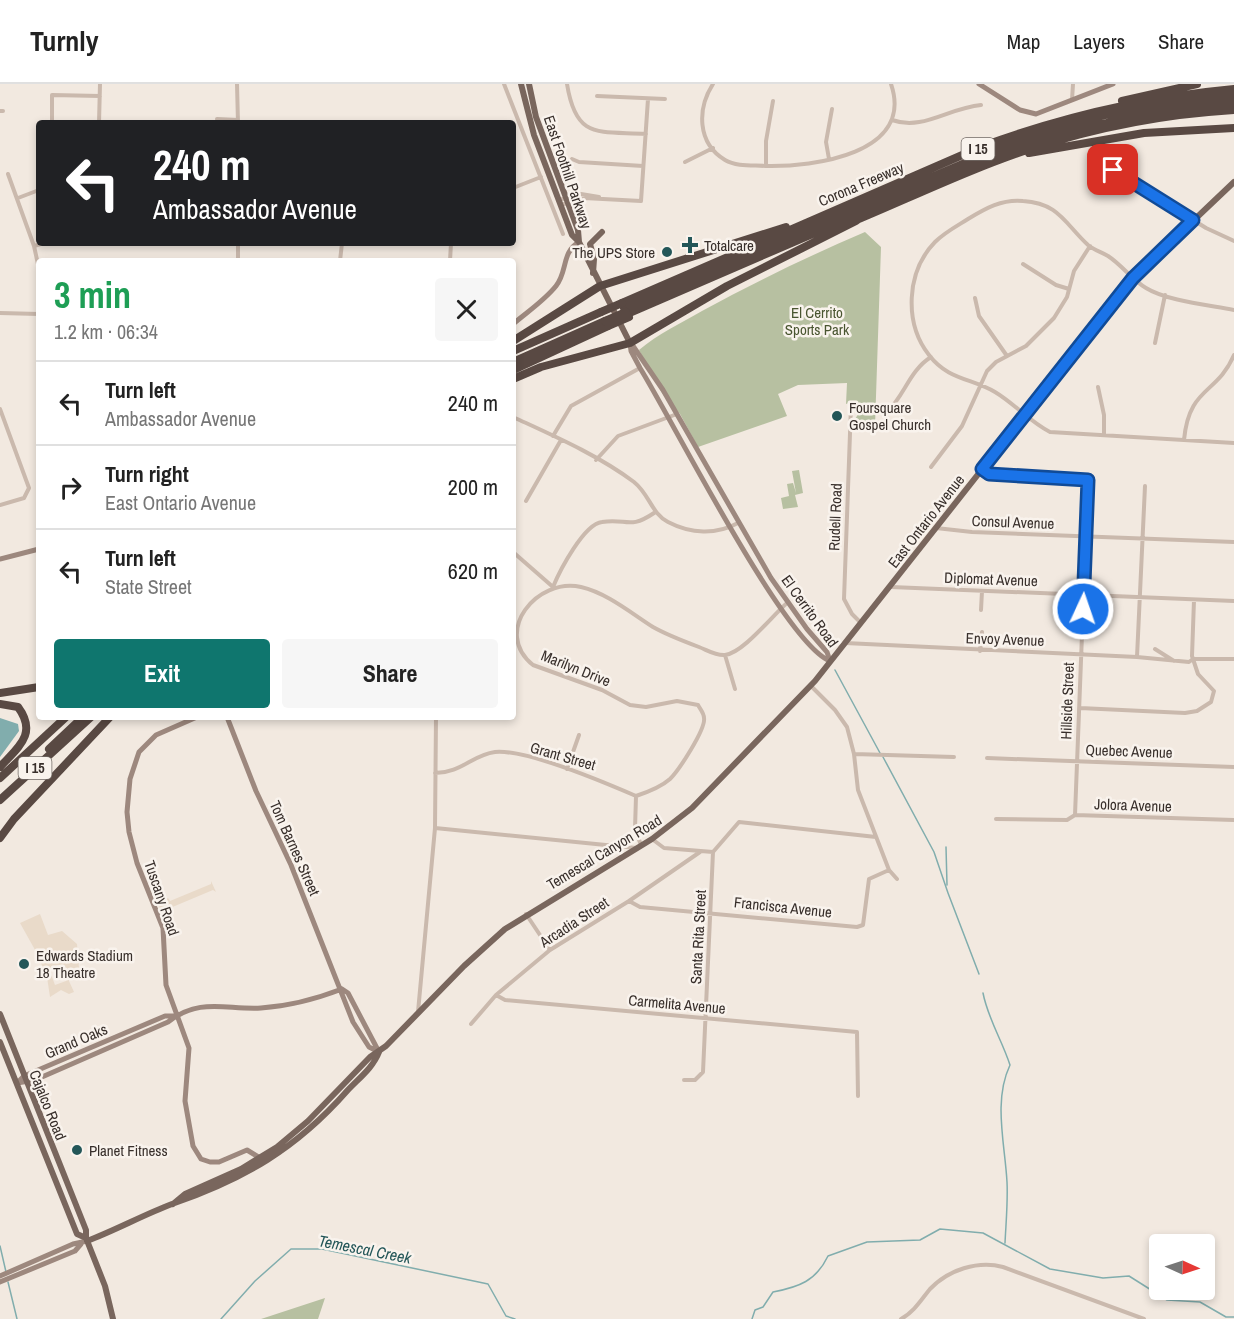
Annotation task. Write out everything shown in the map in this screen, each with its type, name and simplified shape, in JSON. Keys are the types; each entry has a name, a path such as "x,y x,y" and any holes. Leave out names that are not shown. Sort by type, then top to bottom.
{"highway":[{"path":"1108,108 1123,100 1197,84"},
{"name":"Corona Freeway","path":"516,368 626,311 680,278 994,142 1053,122 1108,108 1234,89"},
{"path":"626,311 755,251 969,159 1057,127 1157,105 1234,95"},
{"path":"626,311 665,297 1041,139 1134,115 1234,102"},
{"name":"Corona Freeway","path":"516,350 605,320 1022,152 1109,127 1163,117 1234,110"},
{"path":"1022,152 1031,153 1144,133 1234,128"},
{"path":"516,339 600,286 784,228 852,203"},
{"path":"516,378 541,367 630,343 727,286 858,220"},
{"path":"680,278 755,251"},
{"path":"516,360 605,320"},
{"path":"0,693 36,687"},
{"path":"0,704 18,707 26,720 28,729 22,742 0,767"},
{"name":"I 15","path":"0,778 63,720"},
{"path":"0,795 80,720"},
{"name":"I 15","path":"0,800 88,720"},
{"path":"0,838 21,812 107,720"}],"main road":[{"name":"East Foothill Parkway","path":"521,84 528,117 563,202 578,230 579,242"},
{"name":"East Foothill Parkway","path":"529,84 536,117 572,235 579,242"},
{"name":"East Ontario Avenue","path":"830,661 1133,278 1234,180"},
{"path":"578,230 584,237 602,232 590,244 594,259 593,273"},
{"name":"El Cerrito Road","path":"579,242 630,343"},
{"name":"Temescal Canyon Road","path":"173,1204 185,1194 260,1158 299,1130 471,959 525,914 652,839 692,808 811,686 830,661"},
{"name":"Cajalco Road","path":"0,1014 87,1230 85,1241"},
{"name":"Cajalco Road","path":"0,1042 76,1234 85,1241 105,1286 113,1319"},
{"name":"Temescal Canyon Road","path":"85,1241 173,1204 188,1201 262,1165 302,1136 375,1062 379,1052"},
{"path":"241,1176 258,1163 260,1158"}],"street":[{"path":"99,120 100,84"},
{"path":"237,84 238,120"},
{"path":"504,84 563,234"},
{"path":"567,84 574,114 584,126 595,131 646,134"},
{"path":"713,84 702,104 701,115 706,140 726,160 741,165 766,166 795,165 829,159 850,154 874,143 884,134 892,120 895,102 891,84"},
{"path":"979,84 1020,110 1036,114 1113,84"},
{"path":"1072,100 1073,84"},
{"path":"52,120 52,95 100,96"},
{"path":"597,96 665,99"},
{"path":"563,202 586,194 599,198 641,201 648,99"},
{"path":"766,166 767,132 773,100"},
{"path":"892,120 918,124 962,107 981,105"},
{"path":"829,159 826,142 831,109"},
{"path":"217,119 224,120"},
{"path":"685,162 713,148"},
{"path":"1095,158 1193,220 1222,237 1234,241"},
{"path":"572,159 579,162 643,166"},
{"path":"8,174 37,258"},
{"path":"516,187 541,177"},
{"path":"18,198 36,191"},
{"path":"1234,310 1147,289 1090,246 1060,214 1051,208 1011,200 987,208 948,231 926,253 912,288 912,315 920,339 930,357 958,379 995,392 1050,432 1234,443"},
{"path":"516,321 554,289 560,280 568,252 579,242"},
{"path":"931,467 962,426 987,371 1042,332 1064,304 1074,271 1090,246"},
{"path":"1023,264 1056,285 1069,289"},
{"path":"1155,343 1165,295"},
{"path":"975,298 979,316 1006,356"},
{"path":"0,314 36,314"},
{"name":"El Cerrito Road","path":"630,343 631,351 640,368 731,527 781,608 821,657 830,661"},
{"name":"El Cerrito Road","path":"630,343 677,414 738,523 787,603 827,652 830,661"},
{"path":"1184,440 1189,409 1222,374 1234,355"},
{"path":"887,412 903,395 915,369 930,357"},
{"path":"553,436 571,406 640,368"},
{"path":"1098,387 1104,415 1104,435"},
{"name":"Rudell Road","path":"851,406 844,599 852,614 861,623"},
{"path":"0,409 29,488 24,498 0,505"},
{"path":"596,460 618,436 677,414"},
{"path":"516,418 561,440 641,489 649,496 654,513 670,523 694,530 718,533 738,523"},
{"path":"526,501 561,440"},
{"name":"Hillside Street","path":"982,469 989,474 1088,480 1075,815"},
{"path":"1137,657 1145,486"},
{"path":"553,587 587,528 600,522 638,523 654,513"},
{"name":"Consul Avenue","path":"936,528 940,531 1234,542"},
{"path":"0,559 36,550"},
{"path":"516,555 553,587 579,586 591,590 663,633 718,655 725,655 745,644 787,603"},
{"name":"Marilyn Drive","path":"553,587 533,600 520,621 516,641 524,657 533,665 602,690 630,705 645,707 677,701 691,703 698,705 704,717 701,732 670,779 636,796"},
{"name":"Diplomat Avenue","path":"890,587 1234,602"},
{"path":"981,610 982,591"},
{"path":"1080,708 1197,711 1211,702 1214,691 1198,674 1193,659 1194,600"},
{"path":"980,651 982,632"},
{"name":"Envoy Avenue","path":"845,643 1137,657 1178,663 1190,662 1193,659 1234,659"},
{"path":"1155,649 1178,663"},
{"path":"725,655 735,689"},
{"path":"811,686 841,718 854,754 858,790 889,870 897,879"},
{"name":"Tuscany Road","path":"190,720 156,735 146,742 134,765 128,799 131,843 163,928 166,985 189,1048 185,1101 189,1130 198,1155 206,1161 215,1163 247,1150 260,1158"},
{"name":"Tom Barnes Street","path":"228,720 342,989 342,997 362,1037 369,1047 379,1052"},
{"path":"418,1014 435,828 436,720"},
{"path":"567,769 579,735"},
{"name":"Grant Street","path":"435,773 453,771 478,757 493,752 505,752 567,769 636,796"},
{"path":"854,754 954,757"},
{"name":"Quebec Avenue","path":"987,758 1234,767"},
{"path":"435,828 639,846 635,829 636,796"},
{"name":"Jolora Avenue","path":"996,819 1067,820 1075,815 1234,820"},
{"path":"652,839 664,848 713,852 739,822 876,837"},
{"name":"Arcadia Street","path":"471,1024 496,995 550,950 629,902 700,852"},
{"name":"Santa Rita Street","path":"684,1080 695,1080 703,1072 713,852"},
{"name":"Francisca Avenue","path":"629,902 640,907 857,927 863,925 869,879 889,870"},
{"path":"525,914 550,950"},
{"name":"Grand Oaks","path":"17,1083 24,1076 165,1016 177,1016 215,1005 253,1008 299,1003 342,989"},
{"name":"Carmelita Avenue","path":"496,995 506,1000 857,1032 858,1096"},
{"name":"Grand Oaks","path":"17,1083 27,1083 168,1022 177,1016"},
{"name":"Temescal Canyon Road","path":"0,1280 73,1244 85,1241"},
{"path":"901,1319 910,1313 933,1286 947,1275 970,1267 990,1264 1144,1319"}],"green space":[{"name":"El Cerrito Sports Park","path":"865,232 881,247 875,426 851,425 859,413 860,404 854,401 846,404 847,383 798,385 778,394 787,416 698,447 680,414 662,393 639,350 670,329 742,290"},
{"path":"799,470 803,493 795,495 798,507 783,509 781,498 789,496 787,484 793,483 796,493 792,471"},
{"path":"325,1298 318,1319 261,1319"}],"shaded area":[{"path":"211,881 216,892 213,890 163,911 162,915 158,903 168,898 170,901 211,884"},
{"path":"40,914 48,935 62,931 77,944 79,968 70,969 69,981 74,992 69,994 61,990 50,997 47,977 40,961 42,958 39,957 20,923","holes":["58,965 65,966 66,981 55,985 49,969"]}],"water":[{"path":"0,718 18,724 19,731 0,757"}],"waterway":[{"path":"835,670 880,753"},
{"path":"883,757 934,852 948,893"},
{"path":"946,847 947,885"},
{"path":"948,893 979,974"},
{"path":"983,993 988,1012 1010,1065 1002,1093 1001,1108 1007,1190 1005,1243"},
{"name":"Temescal Creek","path":"752,1319 755,1310 763,1307 773,1292 806,1282 818,1271 828,1256 867,1242 920,1240 940,1229 983,1233 1050,1269 1103,1278 1129,1276 1167,1300 1200,1302 1226,1317 1234,1317"},
{"path":"0,1246 6,1272"},
{"name":"Temescal Creek","path":"221,1319 255,1281 291,1249 322,1249 488,1284 506,1316 515,1319"},
{"path":"8,1282 17,1319"}],"place":[{"name":"Totalcare","path":"690,245"},
{"name":"The UPS Store","path":"667,252"},
{"name":"Foursquare Gospel Church","path":"837,416"},
{"name":"Edwards Stadium 18 Theatre","path":"24,964"},
{"name":"Planet Fitness","path":"77,1150"}],"route":[{"path":"1083,609 1088,480 989,474 982,469 1133,278 1193,220 1113,170"}]}
